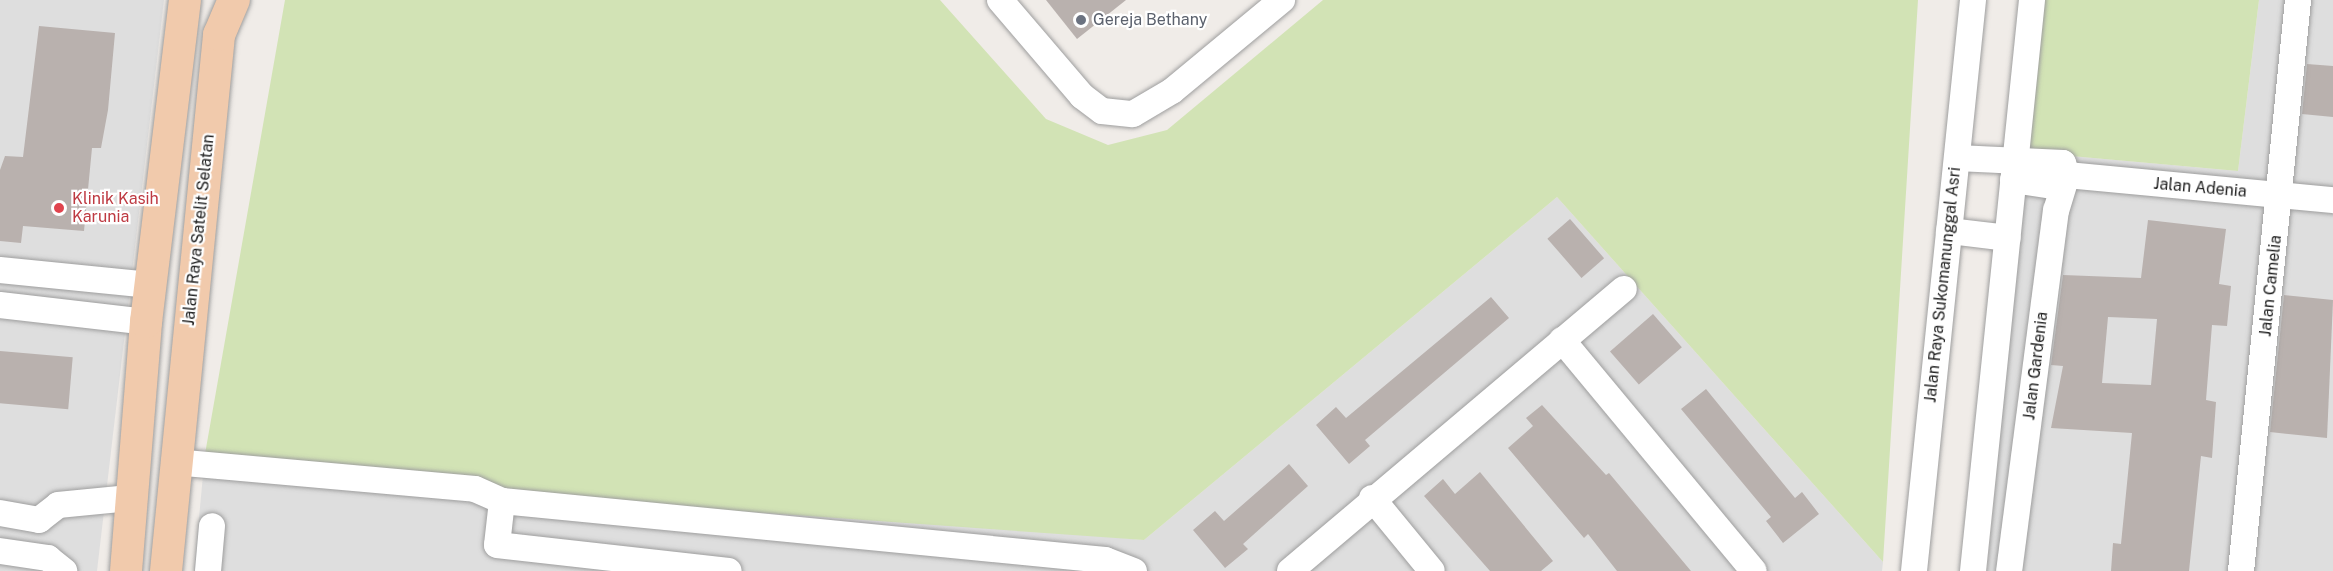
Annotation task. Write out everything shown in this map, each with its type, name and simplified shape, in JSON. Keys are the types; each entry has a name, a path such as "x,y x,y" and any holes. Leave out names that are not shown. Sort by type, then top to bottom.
{"main road":[{"path":"126,571 133,459 146,322 185,0"},
{"name":"Jalan Raya Satelit Selatan","path":"166,571 174,462 219,35 234,0"},
{"path":"133,459 174,462"}],"street":[{"path":"1000,0 1082,96 1102,111 1133,114 1172,91 1282,0"},
{"name":"Jalan Raya Sukomanunggal Asri","path":"1914,571 1973,0"},
{"path":"1973,571 2032,0"},
{"name":"Jalan Camelia","path":"2241,571 2298,0"},
{"name":"Jalan Adenia","path":"1957,158 2014,169 2063,175 2333,200"},
{"name":"Jalan Gardenia","path":"2009,571 2063,175"},
{"path":"1949,231 2008,238"},
{"path":"0,270 150,285"},
{"path":"62,312 66,275"},
{"path":"1290,571 1372,498 1624,289"},
{"path":"0,305 146,322"},
{"path":"1562,340 1754,571"},
{"path":"174,462 475,489 502,501 1134,571"},
{"path":"31,555 39,520 58,505 130,498"},
{"path":"1372,498 1432,571"},
{"path":"502,501 496,545 667,568 729,571"},
{"path":"0,513 39,520"},
{"path":"208,571 212,526"},
{"path":"0,550 48,558 64,571"}],"shaded area":[{"path":"0,0 164,0 97,571 0,571"},
{"path":"2259,0 2333,0 2333,571 1987,571 2027,152 2238,171"},
{"path":"1557,197 1883,562 1882,571 194,571 205,454 1144,540"}],"green space":[{"path":"285,0 940,0 1046,119 1108,145 1167,130 1323,0 1918,0 1883,562 1557,197 1144,540 652,505 205,454"},
{"path":"2041,0 2259,0 2238,171 2027,152"}],"building":[{"name":"Gereja Bethany","path":"1046,0 1126,0 1077,39"},
{"path":"39,26 115,33 108,110 101,148 92,148 84,231 23,226 21,243 0,241 0,170 5,156 23,157"},
{"path":"2307,64 2333,66 2333,117 2302,114"},
{"path":"1570,219 1604,258 1581,278 1547,239"},
{"path":"2148,220 2226,229 2219,284 2231,286 2227,326 2212,325 2206,400 2216,402 2212,458 2201,456 2189,571 2111,571 2113,543 2121,544 2132,433 2051,428 2063,366 2051,365 2063,275 2141,278","holes":["2108,317 2157,319 2151,385 2102,383"]},
{"path":"2284,295 2333,300 2327,438 2270,432"},
{"path":"1491,297 1509,318 1365,440 1370,446 1349,464 1316,425 1336,407 1346,418"},
{"path":"1653,314 1682,347 1639,385 1610,351"},
{"path":"0,351 73,357 68,409 0,403"},
{"path":"1706,389 1795,498 1802,492 1819,514 1783,543 1766,521 1771,517 1681,409"},
{"path":"1542,405 1606,475 1609,473 1691,571 1617,571 1588,534 1584,538 1508,448 1533,426 1526,418"},
{"path":"1289,464 1308,486 1243,544 1248,549 1225,568 1193,530 1215,511 1224,521"},
{"path":"1480,472 1553,561 1541,571 1490,571 1424,496 1443,479 1455,494"}],"place":[{"name":"Gereja Bethany","path":"1081,20"},
{"name":"Klinik Kasih Karunia","path":"59,208"}]}
